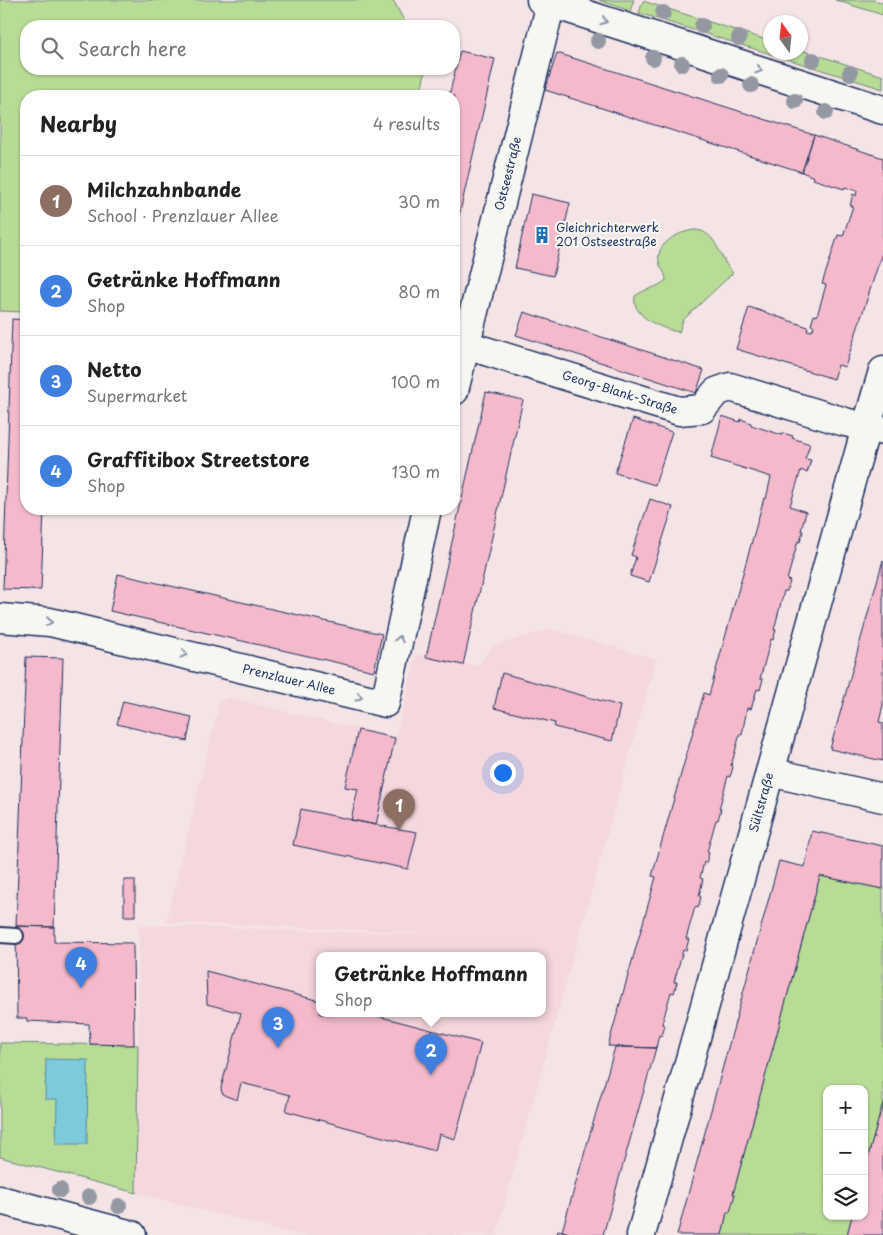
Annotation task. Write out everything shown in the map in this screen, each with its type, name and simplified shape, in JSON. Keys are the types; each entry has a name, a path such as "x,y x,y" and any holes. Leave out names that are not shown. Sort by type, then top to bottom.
{"street":[{"name":"Ostseestraße","path":"466,344 546,2 883,110"},
{"path":"460,368 466,344"},
{"name":"Georg-Blank-Straße","path":"466,344 679,411 702,409 716,392 730,387 845,422 875,429"},
{"name":"Sültstraße","path":"641,1235 770,772 875,429 883,371"},
{"name":"Prenzlauer Allee","path":"0,618 50,622 385,703 426,515"},
{"path":"770,772 883,798"},
{"path":"0,1200 132,1235"}],"lane":[{"path":"0,935 16,936"}],"shaded area":[{"path":"551,629 656,659 496,1235 297,1235 136,1193 139,925 422,934 166,922 220,701 229,698 395,738 417,654 477,666 493,646"}],"green space":[{"path":"0,0 393,0 404,20 20,20 20,75 425,75 421,90 20,90 20,312 0,311"},
{"path":"599,0 634,0 630,11"},
{"path":"835,0 874,0 883,3 883,15"},
{"path":"643,1 763,39 763,52 639,13"},
{"path":"808,52 883,76 883,89 790,60 808,60"},
{"path":"694,230 702,231 713,240 733,273 683,320 679,332 649,321 638,310 635,296 666,280 659,262 659,255 664,244 675,236"},
{"path":"820,876 883,889 883,1103 868,1157 868,1085 823,1085 823,1220 851,1220 847,1235 722,1235 727,1212 730,1212 733,1194"},
{"path":"0,1043 138,1045 136,1193 0,1157"}],"water":[{"path":"46,1059 88,1060 87,1144 56,1144 57,1099 45,1099"}],"building":[{"path":"460,51 495,59 460,212 460,90 450,90 454,75 460,75"},
{"path":"557,53 814,135 802,172 545,90"},
{"path":"814,135 883,158 883,250 845,367 838,365 834,379 736,349 749,307 808,327 807,330 812,331 814,326 811,325 814,315 817,316 826,285 822,284 838,235 843,236 853,206 850,206 853,194 856,196 857,191 813,179 814,177 802,172"},
{"name":"Gleichrichterwerk 201 Ostseestraße","path":"531,194 570,203 553,276 515,268"},
{"path":"524,312 704,370 696,393 516,335"},
{"path":"12,319 20,320 20,515 44,515 41,590 3,589"},
{"path":"486,392 523,400 463,665 426,657 458,515 460,515 460,507"},
{"path":"722,416 740,422 741,419 751,423 751,425 782,435 783,433 793,436 792,438 810,444 805,459 811,460 807,473 801,470 790,506 806,512 801,531 803,531 800,542 798,541 787,580 790,581 787,591 784,591 774,630 776,630 773,640 771,639 760,679 763,679 760,690 757,689 751,709 747,708 742,735 740,734 731,766 733,767 730,777 728,776 718,820 716,820 707,852 709,853 706,863 704,862 700,878 703,879 699,896 701,897 698,908 695,907 686,939 689,939 686,950 683,950 674,982 677,982 674,993 671,992 662,1024 665,1025 662,1036 659,1035 656,1048 608,1046 656,877 652,876 704,693 709,695 771,477 711,458"},
{"path":"633,419 672,432 655,485 615,473"},
{"path":"650,499 673,507 649,582 630,576 636,557 631,555"},
{"path":"883,560 883,705 879,722 883,723 883,761 830,749"},
{"path":"118,574 382,634 374,671 110,611"},
{"path":"26,657 63,658 54,927 16,926"},
{"path":"502,673 620,706 612,741 554,727 555,723 494,708"},
{"path":"123,701 192,717 187,741 117,724"},
{"path":"358,730 395,738 376,825 351,820 358,789 345,787"},
{"path":"301,809 417,832 408,869 293,845"},
{"path":"812,831 883,846 883,889 820,876 733,1194 735,1194 730,1212 727,1212 722,1235 677,1235 779,861 805,867"},
{"path":"124,880 135,880 135,916 124,916"},
{"path":"16,926 54,927 54,942 133,943 134,1045 90,1044 89,1024 27,1021 27,1018 17,1018"},
{"path":"206,971 316,1000 316,1017 381,1017 481,1043 455,1139 439,1134 435,1151 286,1111 290,1095 241,1083 237,1100 226,1096 222,1093 221,1088 241,1013 207,1004"},
{"path":"615,1047 656,1048 603,1235 576,1235 562,1231"},
{"path":"883,1103 883,1235 847,1235 851,1220 868,1220 868,1157"},
{"path":"558,1230 562,1231 576,1235 557,1235"}],"place":[{"name":"Gleichrichterwerk 201 Ostseestraße","path":"542,235"},
{"name":"Milchzahnbande","path":"399,830"},
{"name":"Graffitibox Streetstore","path":"81,988"},
{"name":"Netto","path":"278,1048"},
{"name":"Getränke Hoffmann","path":"431,1075"}]}
